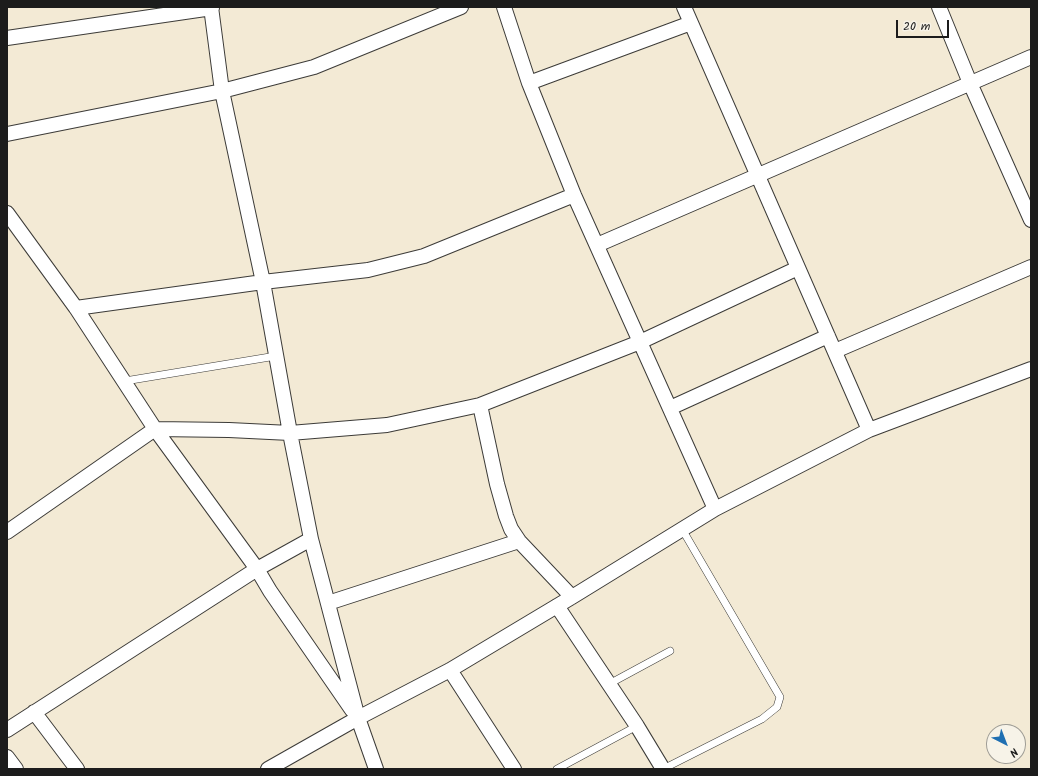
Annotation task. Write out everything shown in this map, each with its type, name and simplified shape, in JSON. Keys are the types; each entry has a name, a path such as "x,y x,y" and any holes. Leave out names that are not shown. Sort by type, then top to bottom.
{"street":[{"path":"7,38 212,7 222,91 263,282 311,539 358,718 376,769"},
{"path":"7,134 222,91 314,67 461,7"},
{"path":"504,7 530,83 574,195 715,509"},
{"path":"684,7 869,430"},
{"path":"939,7 970,83 1031,220"},
{"path":"530,83 691,23"},
{"path":"597,245 1031,57"},
{"path":"76,308 263,282 368,270 405,262 424,256 574,195"},
{"path":"7,213 12,230 76,308 155,429 257,569 270,591 358,718"},
{"path":"835,351 1031,267"},
{"path":"7,532 155,429 290,433 387,424 480,405 640,342 798,268"},
{"path":"670,408 828,336"},
{"path":"268,769 358,718 450,670 715,509 869,430 1031,369"},
{"path":"480,405 497,484 506,516 519,541 572,597"},
{"path":"7,730 257,569 311,539"},
{"path":"328,603 519,541"},
{"path":"557,606 637,726 663,769"},
{"path":"450,670 514,769"},
{"path":"34,712 77,769"},
{"path":"7,758 16,769"}],"lane":[{"path":"125,381 276,356"},
{"path":"663,769 762,718 777,707 780,697 682,529"},
{"path":"609,684 670,651"},
{"path":"557,769 637,726"}]}
